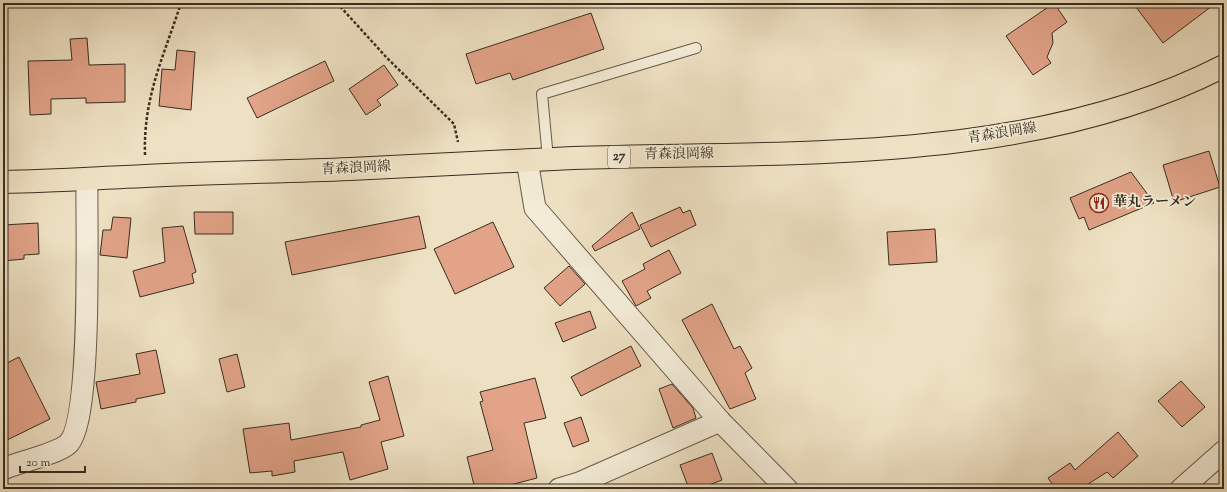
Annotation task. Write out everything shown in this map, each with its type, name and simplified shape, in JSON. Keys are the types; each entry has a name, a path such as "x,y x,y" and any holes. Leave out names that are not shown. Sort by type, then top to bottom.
{"main road":[{"name":"青森浪岡線","path":"3,182 538,160 798,152 904,146 981,139 1043,128 1098,114 1146,99 1206,75 1224,66"}],"street":[{"path":"538,160 535,208 720,421 787,489"},
{"path":"3,469 53,452 68,444 74,436 80,413 87,319 86,179"},
{"path":"559,489 581,486 720,421"},
{"path":"1181,489 1224,451"}],"lane":[{"path":"538,160 542,94 696,48"}],"path":[{"path":"145,176 144,130 155,75 181,3"},
{"path":"337,3 387,58 454,124 463,163"}],"building":[{"path":"1054,3 1067,22 1052,33 1053,43 1047,57 1051,63 1033,75 1006,36"},
{"path":"1133,3 1216,3 1163,43"},
{"path":"591,13 604,49 513,80 510,73 476,84 466,54"},
{"path":"87,38 89,65 125,64 125,102 86,103 86,98 51,99 51,114 30,115 28,61 72,60 70,39"},
{"path":"177,50 195,52 191,110 159,106 162,69 175,70"},
{"path":"325,61 334,81 257,118 247,98"},
{"path":"384,65 398,85 377,100 381,105 366,115 349,89"},
{"path":"1209,151 1220,187 1174,202 1163,165"},
{"path":"1131,172 1154,203 1089,230 1084,217 1079,219 1070,198"},
{"path":"680,207 683,213 690,210 696,225 651,247 640,225"},
{"path":"194,212 233,212 233,234 195,234"},
{"path":"632,212 640,229 595,251 592,246"},
{"path":"419,216 426,248 292,275 285,242"},
{"path":"113,217 131,218 127,258 100,255 103,230 111,230"},
{"path":"493,222 514,267 455,294 434,249"},
{"path":"38,223 39,254 24,255 24,259 3,261 3,225"},
{"path":"183,226 196,272 192,274 194,283 140,297 133,271 165,262 162,228"},
{"path":"935,229 937,262 889,265 887,232"},
{"path":"669,250 681,273 647,291 651,298 636,306 622,281 645,269 643,264"},
{"path":"569,266 585,284 560,306 544,288"},
{"path":"712,304 734,349 740,346 752,368 745,373 756,399 730,409 682,320"},
{"path":"590,311 596,328 563,342 555,323"},
{"path":"631,346 641,366 581,396 571,377"},
{"path":"156,350 165,393 136,399 136,402 101,409 96,382 140,374 136,354"},
{"path":"237,354 245,387 227,392 219,359"},
{"path":"19,357 50,419 3,442 3,365"},
{"path":"388,376 404,436 381,442 388,469 350,480 343,452 294,461 295,472 272,476 272,471 250,473 243,429 289,423 291,440 361,427 361,425 380,420 369,382"},
{"path":"535,378 546,418 524,423 537,478 495,489 475,489 467,457 493,450 480,402 483,401 480,392"},
{"path":"1181,381 1205,407 1182,427 1158,401"},
{"path":"672,384 693,408 696,418 673,428 659,389"},
{"path":"581,417 589,441 573,447 564,423"},
{"path":"1118,432 1138,456 1113,478 1107,472 1085,486 1087,489 1053,489 1055,488 1048,478 1070,463 1075,470"},
{"path":"712,453 722,480 698,489 689,489 680,465"}],"place":[{"name":"華丸ラーメン","path":"1099,203"}]}
